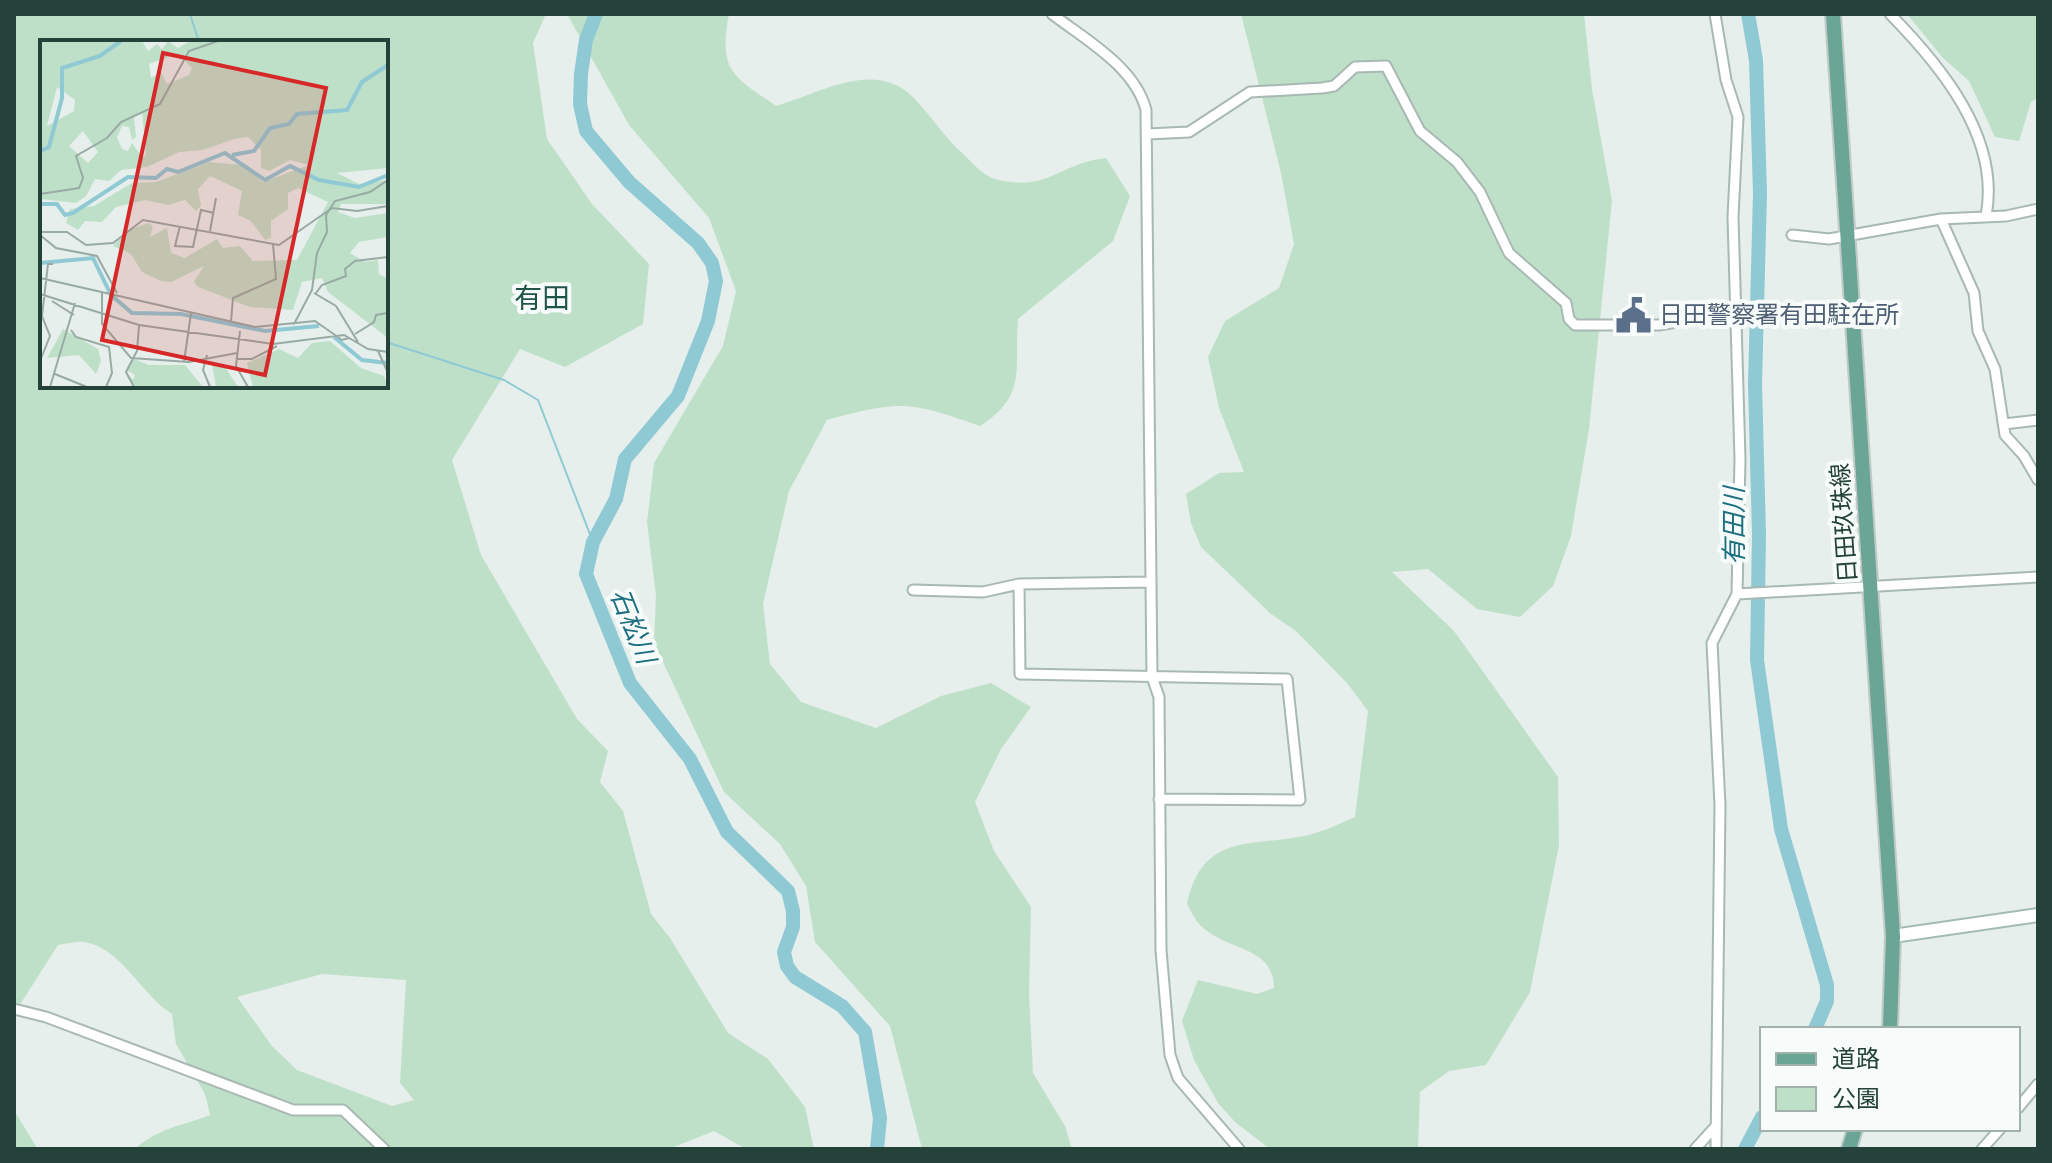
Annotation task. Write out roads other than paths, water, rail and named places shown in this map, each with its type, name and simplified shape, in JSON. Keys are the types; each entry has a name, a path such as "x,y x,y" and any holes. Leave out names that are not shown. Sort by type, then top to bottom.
{"main road":[{"name":"日田玖珠線","path":"1833,14 1893,936 1890,1027"}],"street":[{"path":"1052,14 1129,76 1141,93 1148,134 1152,677 1159,697 1161,950 1170,1055 1178,1078 1239,1149"},
{"path":"1715,14 1726,80 1738,117 1733,217 1740,459 1737,594 1712,643 1720,805 1716,1149"},
{"path":"1890,14 1908,32 1975,124 1990,194 1986,216"},
{"path":"1148,134 1189,132 1250,92 1334,86 1355,67 1378,64 1391,72 1420,131 1457,162 1480,192 1509,253 1523,269 1566,303 1569,319 1575,325 1659,325 1736,312"},
{"path":"1792,235 1829,239 1941,219 2015,215 2038,209"},
{"path":"1941,219 1974,293 1978,331 1995,369 2008,441 2024,456 2038,480"},
{"path":"2004,424 2038,420"},
{"path":"1737,594 1870,589 2038,577"},
{"path":"913,590 983,592 1019,584 1150,582"},
{"path":"1019,584 1020,674 1287,679 1300,800 1159,799"},
{"path":"1893,936 2038,915"},
{"path":"14,1009 46,1017 293,1110 343,1110 384,1149"},
{"path":"2020,1106 2038,1084"},
{"path":"1695,1149 1716,1131"},
{"path":"1982,1149 1998,1131"}],"waterway":[{"path":"190,14 198,40"},
{"name":"石松川","path":"596,14 586,40 581,74 580,104 586,131 629,182 698,243 712,263 716,281 708,321 678,396 625,459 616,499 593,542 586,574 630,683 690,759 727,832 788,891 793,927 784,952 787,966 795,977 842,1006 865,1032 880,1118 877,1149"},
{"name":"有田川","path":"1748,14 1756,60 1760,193 1755,384 1759,534 1757,660 1781,829 1827,985 1827,1001 1816,1027"},
{"path":"388,343 504,380 538,400 593,542"},
{"name":"有田川","path":"1745,1149 1760,1121"}],"place":[{"name":"日田警察署有田駐在所","path":"1633,315"}],"district":[{"name":"有田","path":"542,298"}]}
